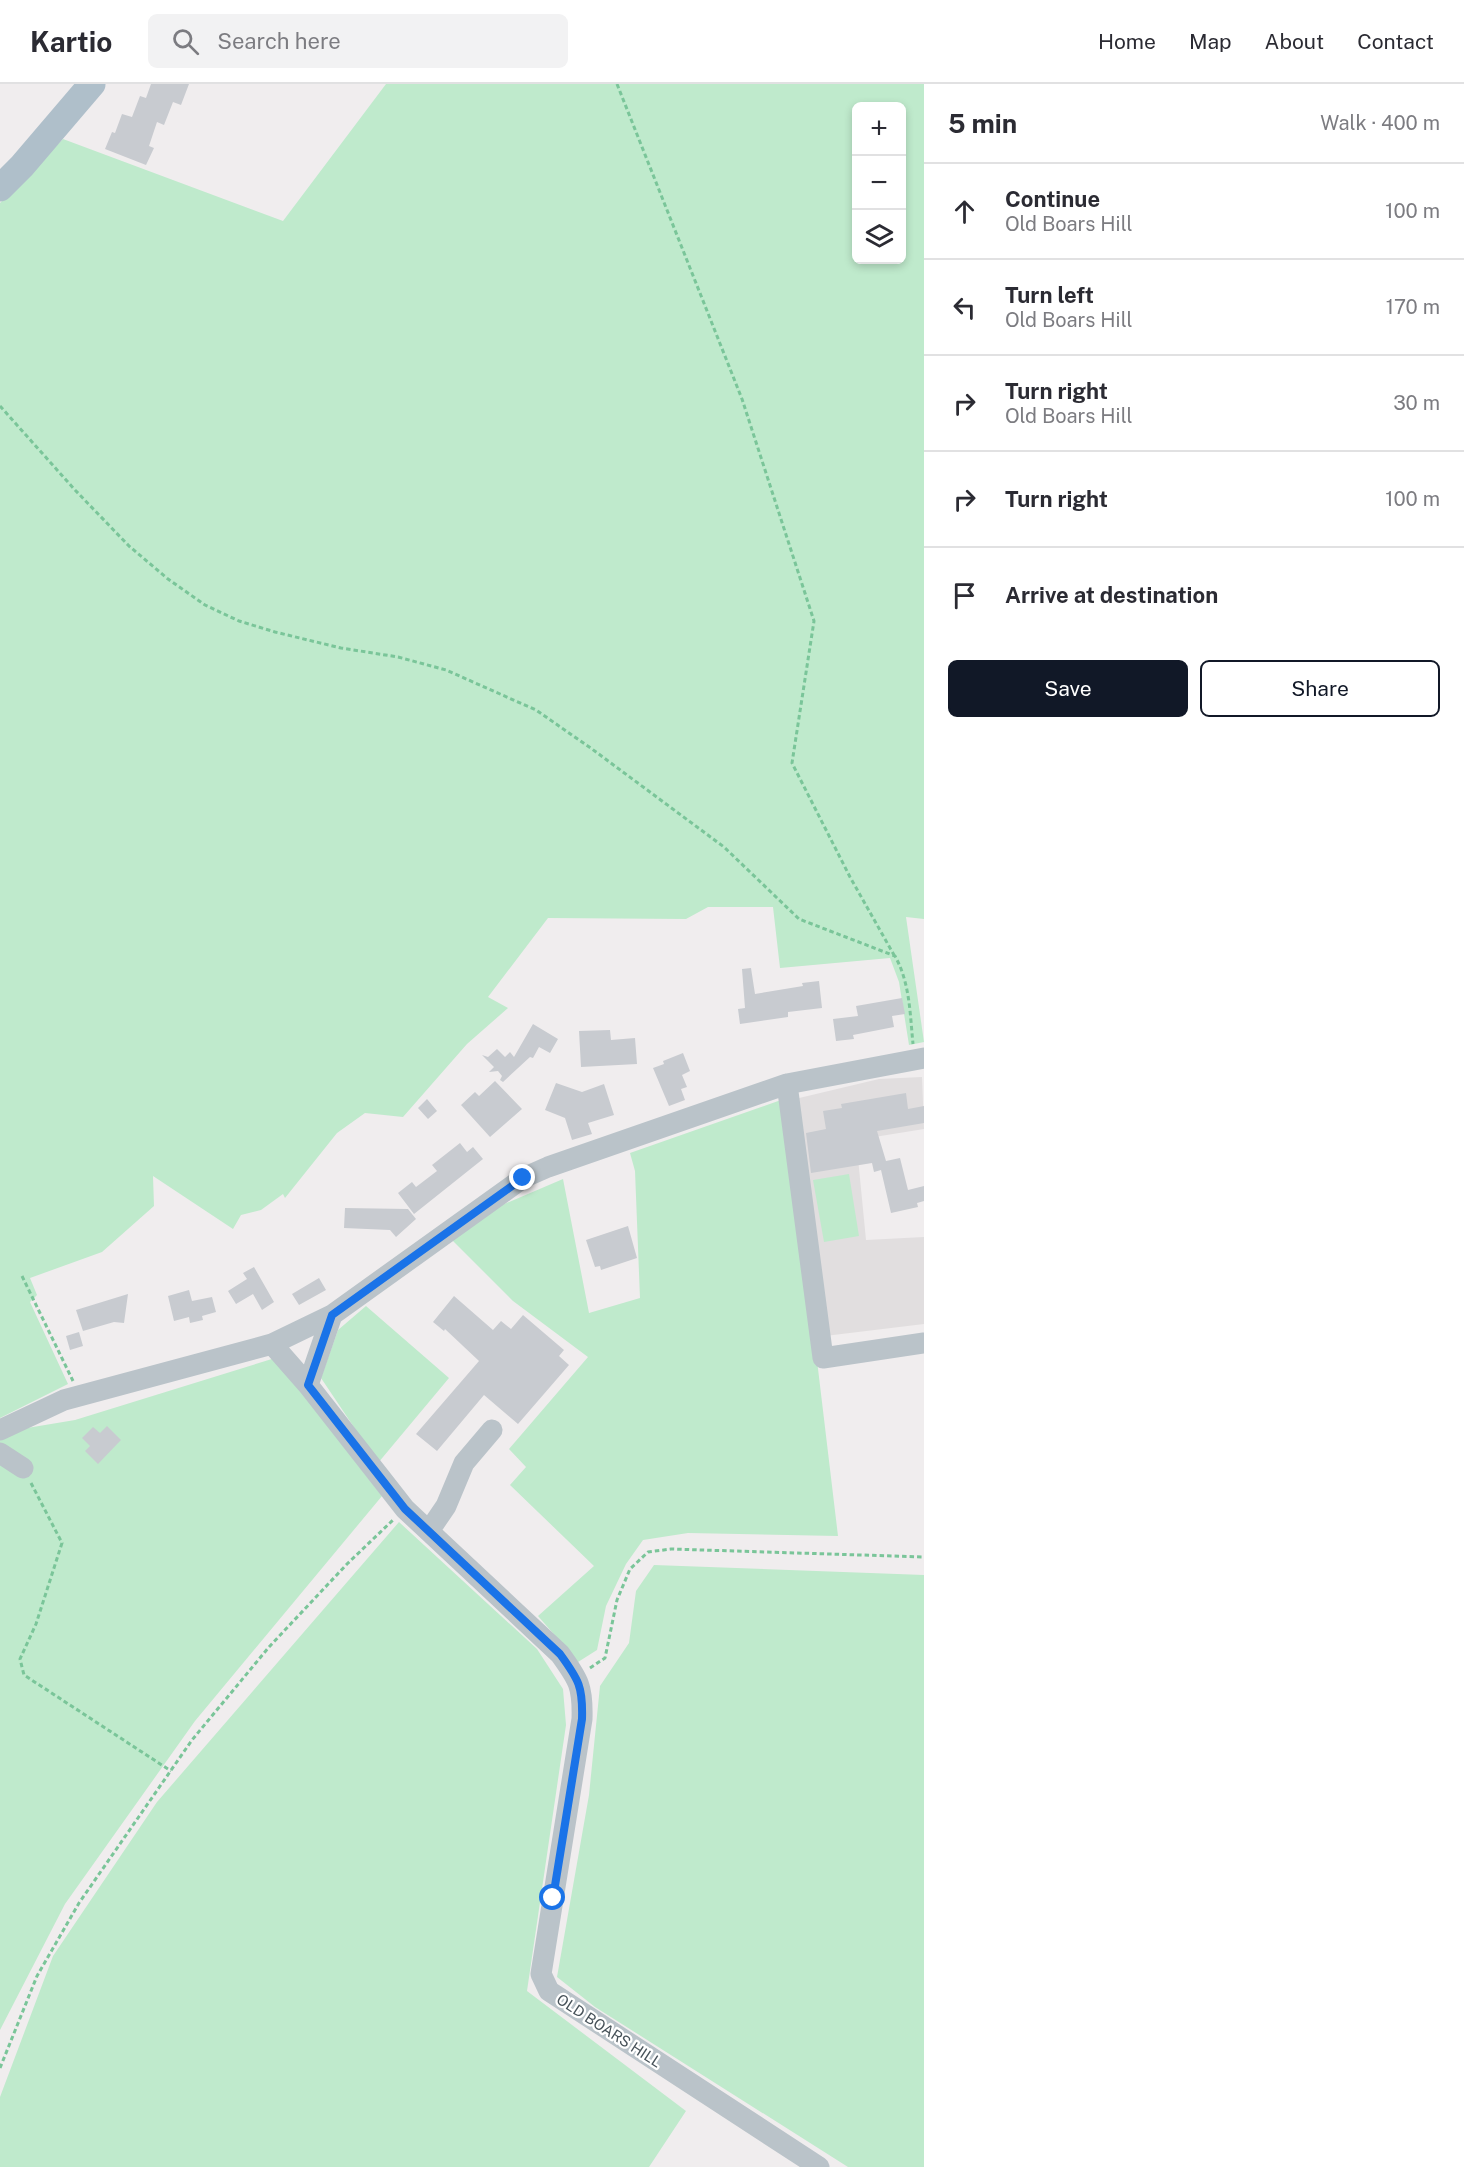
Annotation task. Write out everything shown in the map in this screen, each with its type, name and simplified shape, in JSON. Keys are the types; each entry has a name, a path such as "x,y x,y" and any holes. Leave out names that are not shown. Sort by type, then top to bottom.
{"main road":[{"path":"0,188 29,158 92,84"}],"street":[{"path":"0,1430 64,1400 272,1344 332,1315 523,1178 642,1133 787,1084 919,1060"},
{"path":"787,1084 823,1358 924,1343"},
{"path":"308,1385 332,1315"},
{"name":"OLD BOARS HILL","path":"272,1344 308,1385 405,1509 560,1654 577,1678 583,1695 582,1719 541,1974 549,1991 819,2167"},
{"path":"429,1531 446,1506 464,1463 492,1430"},
{"path":"0,1453 23,1468"}],"path":[{"path":"616,84 742,399 814,621 792,763 850,877 900,966 908,994 914,1048 919,1060"},
{"path":"0,406 129,546 168,579 205,605 239,621 274,632 341,648 398,657 446,670 536,710 724,847 799,919 895,956"},
{"path":"22,1276 80,1396"},
{"path":"23,1468 62,1543 36,1624 20,1659 24,1675 171,1770"},
{"path":"0,2067 37,1976 79,1903 192,1740 268,1647 347,1564 405,1509"},
{"path":"577,1678 605,1658 617,1600 630,1569 648,1552 671,1549 857,1557 924,1557"}],"shaded area":[{"path":"922,1077 924,1129 862,1139 858,1158 866,1240 924,1237 924,1324 825,1336 795,1099 879,1079"}],"green space":[{"path":"386,84 924,84 924,919 906,917 924,1042 909,1045 899,982 890,958 780,968 773,907 708,907 686,919 548,918 488,997 508,1008 467,1044 403,1117 365,1113 337,1133 285,1198 283,1194 261,1210 241,1215 233,1229 153,1176 154,1206 102,1252 30,1278 37,1295 30,1302 68,1384 0,1418 0,203 63,139 283,221"},
{"path":"781,1100 816,1352 838,1536 688,1533 643,1540 626,1564 606,1606 597,1650 578,1662 538,1616 594,1566 510,1485 526,1467 509,1449 588,1357 513,1301 451,1239 495,1208 563,1179 589,1313 640,1298 635,1171 630,1153"},
{"path":"849,1174 859,1236 824,1242 813,1180"},
{"path":"366,1306 449,1378 378,1463 321,1378 338,1330"},
{"path":"275,1358 382,1496 195,1721 65,1904 0,2030 0,1440 27,1428 75,1420"},
{"path":"399,1522 537,1649 563,1689 566,1725 527,1991 686,2111 649,2167 0,2167 0,2097 53,1956 157,1802"},
{"path":"654,1565 924,1575 924,2167 848,2167 595,2007 557,1977 589,1795 600,1686 629,1643 636,1591"}],"building":[{"path":"151,84 189,84 181,105 173,102 164,125 157,122 149,146 154,148 146,165 105,149 112,132 115,133 122,114 132,117 140,96 146,98"},
{"path":"751,968 755,994 819,981 822,1008 788,1012 788,1017 740,1024 738,1009 745,1008 742,969"},
{"path":"902,998 905,1014 892,1016 894,1027 853,1035 854,1039 836,1041 833,1019 858,1016 856,1006"},
{"path":"533,1024 558,1039 550,1053 539,1047 533,1058 530,1057 503,1082 500,1080 502,1076 498,1071 489,1072 494,1067 482,1055 488,1057 497,1049 505,1057 510,1052 514,1057"},
{"path":"610,1030 611,1040 635,1038 637,1064 581,1067 579,1031"},
{"path":"683,1053 690,1071 682,1075 687,1087 681,1089 685,1100 669,1106 653,1068"},
{"path":"495,1081 522,1109 490,1137 461,1105 475,1092 479,1096"},
{"path":"556,1083 582,1092 604,1084 614,1115 588,1123 592,1134 572,1140 565,1118 545,1110"},
{"path":"906,1093 908,1109 924,1106 924,1123 877,1131 886,1161 900,1158 908,1190 924,1186 924,1201 917,1203 918,1207 891,1213 881,1170 874,1172 872,1163 811,1173 806,1133 826,1129 823,1111 842,1108 841,1104"},
{"path":"427,1099 437,1111 428,1119 418,1108"},
{"path":"460,1143 467,1152 473,1147 483,1159 414,1214 398,1193 412,1182 416,1187 437,1171 432,1165"},
{"path":"345,1208 408,1209 416,1219 396,1237 390,1230 344,1228"},
{"path":"628,1226 637,1258 601,1270 600,1266 595,1267 586,1240"},
{"path":"254,1267 274,1302 262,1310 253,1294 236,1304 228,1291 247,1279 243,1273"},
{"path":"319,1278 326,1290 299,1305 292,1294"},
{"path":"189,1290 192,1301 212,1297 216,1312 202,1316 203,1320 190,1323 189,1317 174,1321 168,1296"},
{"path":"128,1294 124,1323 114,1322 83,1331 76,1310"},
{"path":"454,1296 493,1330 501,1321 511,1329 523,1315 564,1350 559,1356 569,1365 518,1424 484,1395 437,1451 416,1434 479,1361 445,1329 444,1331 433,1322"},
{"path":"79,1332 83,1346 70,1350 66,1336"},
{"path":"107,1426 121,1440 98,1464 85,1451 90,1446 82,1438 93,1427 100,1433"}],"route":[{"path":"523,1178 332,1315 308,1385 405,1509 560,1654 577,1678 583,1695 582,1719 553,1898"}]}
